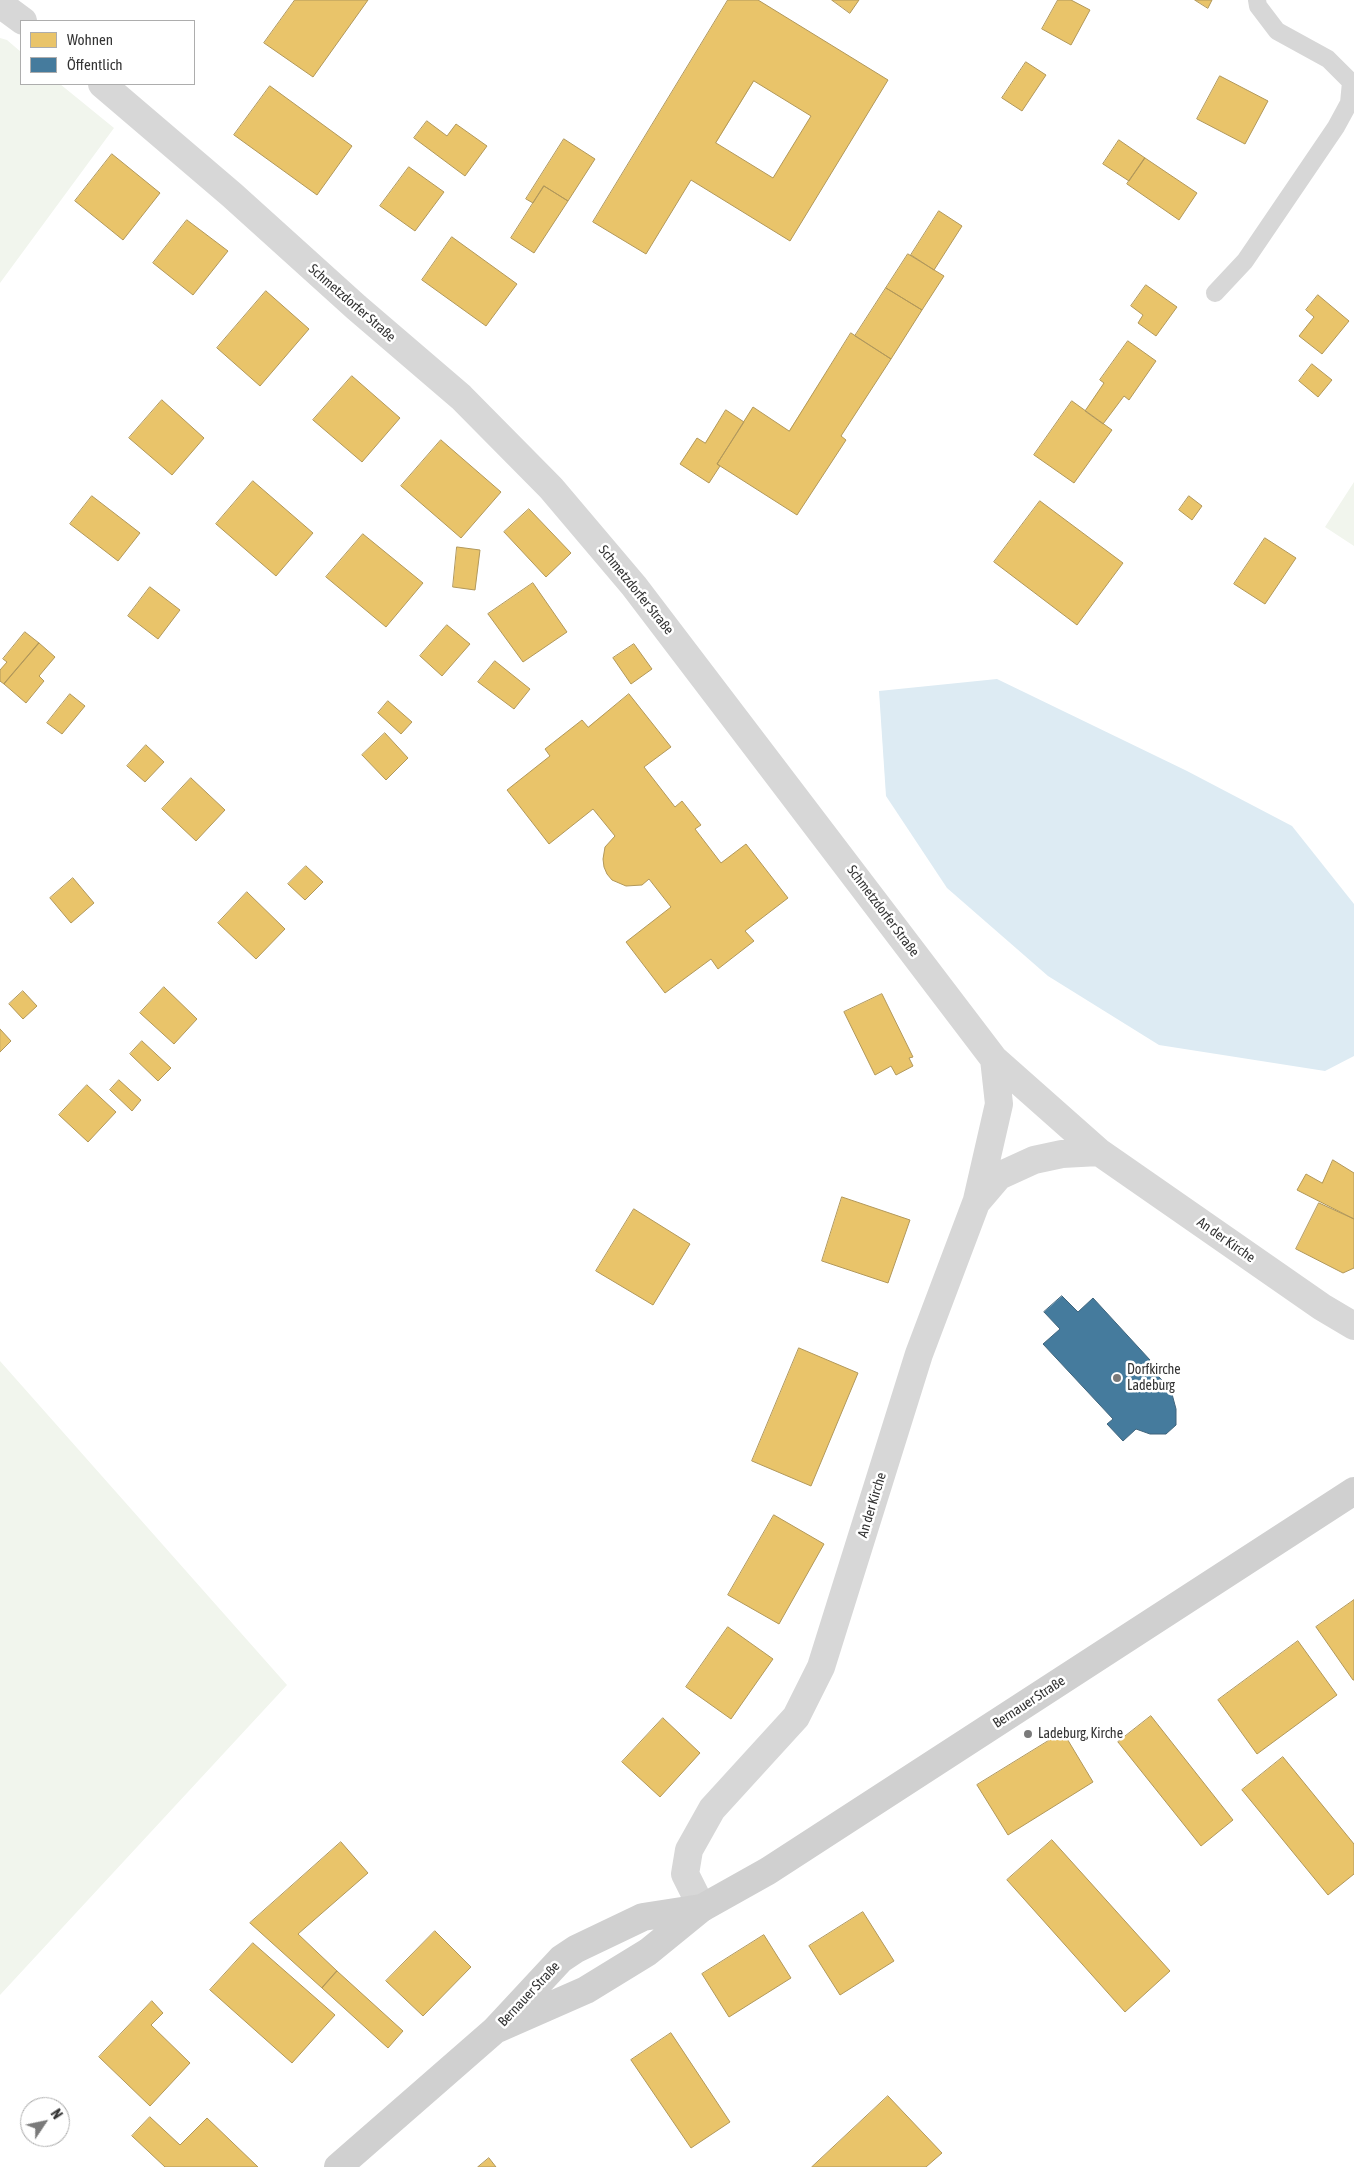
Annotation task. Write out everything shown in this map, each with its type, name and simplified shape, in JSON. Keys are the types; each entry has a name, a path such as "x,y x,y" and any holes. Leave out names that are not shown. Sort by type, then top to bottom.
{"main road":[{"name":"Bernauer Straße","path":"495,2030 586,1990 648,1952 702,1908 768,1871 1354,1491"},
{"name":"Bernauer Straße","path":"338,2167 495,2030 561,1959 576,1949 643,1917 702,1908"}],"street":[{"path":"0,4 22,20"},
{"name":"Schmetzdorfer Straße","path":"103,85 225,189 356,307 461,397 551,488 634,586 994,1059"},
{"path":"976,1204 999,1104 994,1059"},
{"name":"An der Kirche","path":"994,1059 1099,1152 1322,1308 1354,1326"},
{"name":"An der Kirche","path":"702,1908 684,1874 689,1850 712,1809 796,1717 821,1667 919,1354 976,1204 999,1176 1034,1160 1062,1154 1099,1152"}],"lane":[{"path":"1214,293 1245,262 1336,127 1349,103 1351,82 1328,59 1277,31 1258,6 1257,0"}],"shaded area":[{"path":"0,38 7,40 20,51 20,85 61,85 114,128 0,283"},
{"path":"1354,482 1354,546 1325,527"},
{"path":"997,679 1187,771 1292,826 1354,904 1354,1056 1325,1071 1159,1045 1048,976 947,888 886,796 879,691"},
{"path":"0,1361 287,1685 0,1995"}],"building: Wohnen":[{"path":"295,0 368,0 313,77 264,43"},
{"path":"728,0 758,0 888,80 790,241 691,180 646,254 593,222","holes":["754,81 811,116 773,178 716,143"]},
{"path":"832,0 859,0 850,13"},
{"path":"1058,0 1071,0 1090,10 1071,45 1042,29"},
{"path":"1195,0 1212,0 1208,8"},
{"path":"1026,62 1046,75 1022,111 1002,98"},
{"path":"1220,76 1268,101 1245,144 1197,119"},
{"path":"270,86 352,146 317,195 234,135"},
{"path":"427,121 447,136 456,124 487,146 465,176 414,138"},
{"path":"564,139 595,159 568,201 544,186 533,203 526,199"},
{"path":"1119,140 1145,158 1129,181 1103,164"},
{"path":"112,154 160,193 123,240 75,201"},
{"path":"1145,158 1197,193 1179,220 1127,184"},
{"path":"409,167 444,192 415,231 380,206"},
{"path":"544,186 568,201 534,253 511,238"},
{"path":"939,211 962,226 934,270 911,255"},
{"path":"187,220 228,251 193,295 153,263"},
{"path":"452,237 517,284 486,326 422,280"},
{"path":"908,254 944,276 922,310 886,288"},
{"path":"1146,285 1177,307 1156,336 1138,323 1143,315 1131,306"},
{"path":"886,288 922,310 891,359 855,336"},
{"path":"266,291 309,329 260,386 217,348"},
{"path":"1318,295 1349,321 1322,354 1299,336 1314,317 1306,310"},
{"path":"851,333 891,359 841,436 846,440 797,515 717,464 753,407 789,431"},
{"path":"1128,341 1156,361 1129,400 1124,396 1103,424 1085,411 1104,383 1100,380"},
{"path":"1312,364 1332,380 1318,397 1299,381"},
{"path":"352,376 400,418 362,462 313,420"},
{"path":"162,400 204,438 172,475 129,438"},
{"path":"1072,401 1112,430 1074,483 1034,455"},
{"path":"726,410 744,422 717,464 720,466 709,483 680,464 697,438 705,443"},
{"path":"441,440 501,492 461,538 401,486"},
{"path":"253,481 313,533 276,576 216,524"},
{"path":"92,496 140,533 118,561 70,524"},
{"path":"1189,496 1202,506 1192,520 1179,510"},
{"path":"1040,501 1123,563 1077,625 994,562"},
{"path":"529,509 571,553 546,577 504,532"},
{"path":"363,534 423,583 386,627 326,577"},
{"path":"1265,538 1296,558 1265,604 1234,584"},
{"path":"457,547 480,550 475,590 453,587"},
{"path":"533,583 567,632 523,662 488,614"},
{"path":"150,587 180,610 158,639 128,616"},
{"path":"447,625 470,644 442,676 420,656"},
{"path":"25,632 39,643 4,684 0,681 0,670 7,662 3,659"},
{"path":"39,643 55,657 39,676 44,681 26,703 4,684"},
{"path":"634,644 652,669 631,684 613,658"},
{"path":"495,661 530,689 514,709 478,682"},
{"path":"70,694 85,706 62,734 47,723"},
{"path":"629,694 671,747 644,767 675,807 682,801 701,825 695,829 721,863 746,844 788,898 745,931 754,941 718,969 711,959 665,993 626,942 671,907 649,879 642,885 626,886 612,880 607,874 603,859 605,847 615,836 593,809 549,844 507,790 550,756 545,749 582,720 588,727"},
{"path":"388,701 412,722 401,734 378,713"},
{"path":"385,733 408,758 386,780 362,755"},
{"path":"146,745 164,762 145,782 127,766"},
{"path":"191,778 225,810 196,841 162,809"},
{"path":"306,866 323,882 305,900 288,884"},
{"path":"73,878 94,903 71,923 50,898"},
{"path":"247,892 285,929 256,959 218,923"},
{"path":"164,987 197,1019 174,1044 140,1013"},
{"path":"23,991 37,1006 23,1019 9,1004"},
{"path":"882,994 913,1057 909,1058 913,1066 896,1075 891,1066 875,1075 844,1012"},
{"path":"0,1029 11,1041 0,1052"},
{"path":"142,1041 171,1068 158,1081 130,1054"},
{"path":"119,1080 141,1100 132,1111 110,1090"},
{"path":"87,1085 116,1112 88,1142 59,1115"},
{"path":"1333,1160 1354,1173 1354,1219 1297,1190 1306,1174 1322,1183"},
{"path":"842,1197 910,1220 888,1283 822,1261"},
{"path":"1319,1203 1354,1219 1354,1268 1343,1273 1296,1249"},
{"path":"634,1209 690,1244 653,1305 596,1271"},
{"path":"799,1348 858,1373 811,1486 752,1461"},
{"path":"774,1515 824,1544 779,1624 728,1595"},
{"path":"1354,1600 1354,1680 1353,1680 1316,1627"},
{"path":"728,1627 773,1659 731,1719 686,1687"},
{"path":"1298,1641 1337,1695 1257,1754 1218,1700"},
{"path":"1151,1716 1233,1820 1201,1846 1118,1742"},
{"path":"663,1718 700,1753 660,1797 622,1762"},
{"path":"1063,1732 1093,1782 1008,1835 977,1785"},
{"path":"1283,1757 1354,1844 1354,1874 1328,1895 1242,1790"},
{"path":"1052,1840 1170,1971 1125,2012 1007,1880"},
{"path":"341,1842 368,1873 298,1934 337,1971 322,1988 250,1923"},
{"path":"863,1912 894,1961 840,1995 809,1946"},
{"path":"435,1931 471,1967 423,2016 386,1981"},
{"path":"764,1935 791,1978 729,2017 702,1974"},
{"path":"253,1943 335,2015 292,2063 210,1990"},
{"path":"337,1971 403,2031 388,2048 322,1988"},
{"path":"152,2001 163,2013 151,2025 190,2063 150,2106 99,2057"},
{"path":"671,2033 730,2122 691,2148 631,2060"},
{"path":"888,2096 942,2153 926,2167 812,2167"},
{"path":"150,2117 180,2145 207,2118 258,2167 165,2167 132,2136"},
{"path":"489,2158 496,2167 478,2167"}],"building: Öffentlich":[{"name":"Dorfkirche Ladeburg","path":"1062,1296 1078,1312 1093,1298 1150,1360 1146,1363 1174,1393 1172,1394 1176,1409 1176,1425 1166,1434 1150,1434 1136,1429 1123,1441 1107,1424 1113,1419 1043,1344 1060,1329 1044,1312"}],"place":[{"name":"Dorfkirche Ladeburg","path":"1117,1378"},
{"name":"Ladeburg, Kirche","path":"1028,1734"}]}
